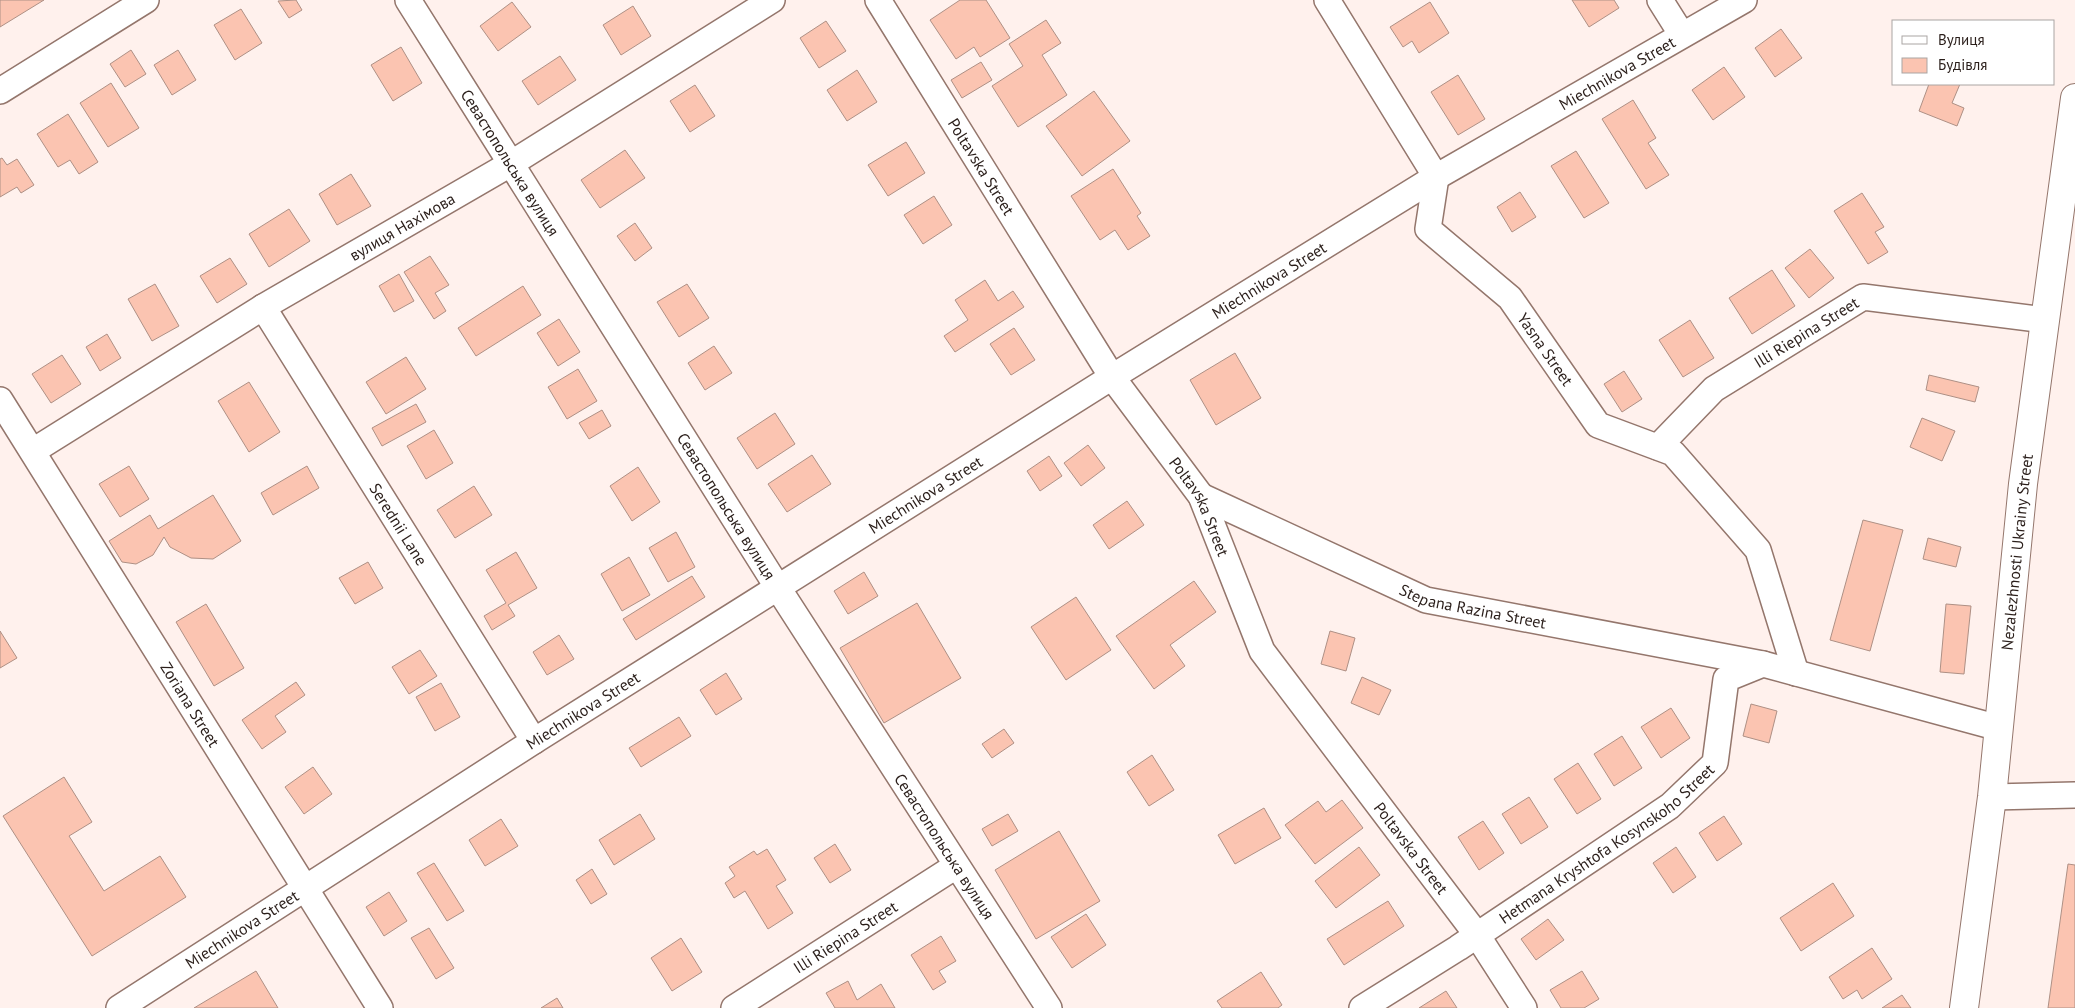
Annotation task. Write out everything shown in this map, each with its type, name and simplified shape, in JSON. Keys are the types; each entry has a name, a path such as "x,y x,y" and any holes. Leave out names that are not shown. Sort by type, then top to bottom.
{"street":[{"path":"0,91 146,0"},
{"name":"Севастопольська вулиця","path":"408,0 778,588 1049,1008"},
{"name":"вулиця Нахімова","path":"33,451 263,307 512,163 772,0"},
{"name":"Poltavska Street","path":"878,0 1112,378 1201,496 1262,651 1477,935 1524,1008"},
{"path":"1327,0 1436,177"},
{"path":"1660,0 1682,34"},
{"name":"Miechnikova Street","path":"119,1008 534,741 1436,177 1744,0"},
{"name":"Nezalezhnosti Ukrainy Street","path":"1964,1008 1992,797 2023,484 2075,98"},
{"name":"Yasna Street","path":"1436,177 1428,229 1510,298 1598,425 1673,453 1758,550 1796,673"},
{"name":"Illi Riepina Street","path":"1658,447 1714,389 1863,297 2045,320"},
{"name":"Serednii Lane","path":"263,307 534,741"},
{"name":"Zoriana Street","path":"0,400 380,1008"},
{"name":"Stepana Razina Street","path":"1201,496 1426,600 1763,664"},
{"path":"1763,664 1999,728"},
{"name":"Hetmana Kryshtofa Kosynskoho Street","path":"1362,1008 1477,935 1670,806 1715,763 1726,679 1763,664"},
{"path":"1992,797 2075,795"},
{"name":"Illi Riepina Street","path":"734,1008 956,866"}],"building":[{"path":"0,0 44,0 0,27"},
{"path":"296,0 302,10 289,18 278,1"},
{"path":"960,0 986,0 1010,38 980,57 974,47 956,59 930,20"},
{"path":"1572,0 1614,0 1619,8 1589,27"},
{"path":"512,2 531,27 498,51 480,26"},
{"path":"1430,2 1449,33 1419,53 1412,41 1403,47 1390,27"},
{"path":"633,6 651,36 621,55 603,25"},
{"path":"241,9 262,43 235,60 214,25"},
{"path":"1046,20 1061,43 1042,55 1067,95 1018,127 992,86 1023,66 1009,44"},
{"path":"826,21 846,51 819,68 800,38"},
{"path":"1781,29 1802,58 1775,77 1755,48"},
{"path":"401,47 422,83 393,101 371,65"},
{"path":"131,50 146,74 125,87 110,64"},
{"path":"178,50 196,80 172,95 154,65"},
{"path":"560,56 576,80 538,105 522,81"},
{"path":"981,62 992,80 962,98 951,80"},
{"path":"1724,67 1745,97 1713,120 1692,90"},
{"path":"857,70 877,102 847,121 827,90"},
{"path":"1458,75 1485,119 1458,135 1431,92"},
{"path":"111,83 139,128 108,147 80,103"},
{"path":"695,85 715,116 690,132 670,101"},
{"path":"1929,85 1960,85 1952,103 1964,108 1957,126 1919,111"},
{"path":"1094,91 1130,141 1082,176 1046,126"},
{"path":"1633,100 1656,138 1648,143 1669,175 1646,189 1602,119"},
{"path":"68,114 98,162 79,174 70,160 58,167 37,134"},
{"path":"906,142 925,173 888,196 868,165"},
{"path":"625,150 645,178 600,208 581,180"},
{"path":"1576,151 1609,203 1584,218 1551,166"},
{"path":"2,158 7,165 17,159 34,185 21,193 17,187 0,197 0,159"},
{"path":"1113,169 1141,213 1137,216 1150,236 1128,250 1115,230 1100,240 1071,196"},
{"path":"351,174 371,206 337,225 319,194"},
{"path":"1520,192 1536,217 1512,232 1497,207"},
{"path":"1862,193 1884,227 1875,232 1888,252 1868,264 1834,211"},
{"path":"934,196 952,225 923,244 904,215"},
{"path":"289,209 310,241 269,267 249,234"},
{"path":"635,223 652,248 635,261 617,236"},
{"path":"1810,249 1834,278 1809,298 1785,268"},
{"path":"430,256 449,285 435,293 446,311 434,319 404,272"},
{"path":"230,258 247,284 217,303 200,276"},
{"path":"1772,270 1795,306 1752,334 1729,298"},
{"path":"399,274 414,301 394,312 379,286"},
{"path":"985,280 998,301 1013,291 1024,307 955,352 944,336 968,320 955,300"},
{"path":"155,284 179,326 152,341 128,299"},
{"path":"687,284 709,318 679,337 657,302"},
{"path":"523,286 541,315 476,356 458,328"},
{"path":"559,319 580,352 558,366 537,333"},
{"path":"1690,320 1714,358 1683,377 1659,340"},
{"path":"1014,328 1035,360 1011,375 990,344"},
{"path":"107,334 121,358 100,371 86,347"},
{"path":"714,346 732,373 705,390 688,363"},
{"path":"1235,353 1261,398 1216,425 1190,380"},
{"path":"62,355 81,384 51,403 32,374"},
{"path":"406,357 426,389 386,414 366,382"},
{"path":"578,369 597,401 567,419 548,387"},
{"path":"1624,371 1642,399 1622,412 1604,384"},
{"path":"1929,375 1979,387 1975,402 1926,390"},
{"path":"249,382 280,432 249,452 218,401"},
{"path":"416,404 426,422 382,446 372,428"},
{"path":"602,410 611,426 589,439 579,423"},
{"path":"775,413 795,444 757,469 737,438"},
{"path":"1922,418 1955,431 1942,461 1910,447"},
{"path":"434,430 453,463 426,479 407,446"},
{"path":"1088,445 1105,468 1081,486 1064,463"},
{"path":"812,455 831,484 787,512 768,484"},
{"path":"1049,456 1062,476 1040,491 1027,471"},
{"path":"129,466 149,499 120,517 99,484"},
{"path":"307,466 319,488 273,515 261,493"},
{"path":"638,467 660,502 632,521 610,486"},
{"path":"474,486 492,515 455,538 437,510"},
{"path":"213,495 241,541 213,559 191,558 170,547 164,537 153,555 136,564 122,562 109,541 150,515 158,529"},
{"path":"1127,501 1144,525 1109,549 1093,525"},
{"path":"1863,520 1903,530 1870,651 1830,640"},
{"path":"676,532 695,567 668,582 649,548"},
{"path":"1928,538 1961,547 1956,567 1923,559"},
{"path":"516,552 537,588 508,605 515,616 492,630 484,616 506,603 486,570"},
{"path":"629,557 650,595 622,611 601,574"},
{"path":"368,562 383,588 355,604 339,578"},
{"path":"864,572 878,596 848,614 834,591"},
{"path":"692,576 705,597 636,640 623,619"},
{"path":"1194,581 1216,612 1170,645 1185,666 1154,689 1116,636"},
{"path":"1076,597 1111,650 1066,680 1031,627"},
{"path":"917,603 961,678 884,723 840,648"},
{"path":"206,604 244,668 214,686 176,622"},
{"path":"1946,604 1971,606 1964,674 1940,672"},
{"path":"0,631 17,658 0,668"},
{"path":"1330,631 1355,638 1346,671 1321,664"},
{"path":"559,635 574,659 547,675 533,652"},
{"path":"420,650 437,676 409,694 392,667"},
{"path":"726,673 742,699 716,715 700,690"},
{"path":"1362,677 1391,690 1379,715 1351,703"},
{"path":"296,682 305,695 275,716 286,732 262,749 242,720"},
{"path":"441,683 460,717 435,731 416,697"},
{"path":"1751,704 1777,711 1769,743 1743,736"},
{"path":"1671,708 1690,738 1661,758 1641,727"},
{"path":"679,717 691,736 641,767 629,748"},
{"path":"1004,729 1014,743 992,758 982,744"},
{"path":"1622,736 1642,768 1614,786 1594,754"},
{"path":"1152,755 1174,790 1149,806 1127,772"},
{"path":"1578,763 1601,799 1577,814 1554,779"},
{"path":"313,767 332,794 304,814 285,787"},
{"path":"64,777 92,822 69,836 104,891 160,856 186,897 92,956 3,816"},
{"path":"1529,797 1548,827 1521,844 1502,814"},
{"path":"1342,800 1363,828 1315,864 1285,825 1318,801 1326,812"},
{"path":"1264,808 1281,838 1235,864 1218,835"},
{"path":"640,814 655,839 614,865 599,840"},
{"path":"1008,814 1018,831 992,846 982,829"},
{"path":"1724,816 1742,844 1717,861 1699,833"},
{"path":"501,819 518,846 485,866 469,840"},
{"path":"1483,821 1504,853 1479,870 1458,837"},
{"path":"1059,831 1100,901 1036,939 995,870"},
{"path":"835,844 851,870 830,883 814,858"},
{"path":"1359,847 1380,875 1336,908 1315,881"},
{"path":"1676,847 1696,877 1673,893 1653,863"},
{"path":"767,849 786,880 776,886 793,913 768,929 745,891 734,898 725,883 735,876 729,867 754,851 757,855"},
{"path":"434,863 464,911 447,921 417,873"},
{"path":"2068,864 2075,865 2075,1008 2048,1008"},
{"path":"592,869 607,894 591,904 576,880"},
{"path":"1833,883 1854,916 1801,951 1780,918"},
{"path":"389,892 407,921 384,936 366,907"},
{"path":"1388,901 1404,926 1344,965 1327,939"},
{"path":"1086,914 1106,945 1072,968 1051,937"},
{"path":"1548,919 1564,940 1536,960 1521,939"},
{"path":"429,928 454,968 436,979 411,938"},
{"path":"941,936 956,961 939,971 946,982 933,990 911,955"},
{"path":"681,938 702,972 672,991 651,958"},
{"path":"1872,948 1892,979 1862,999 1857,990 1843,999 1829,977"},
{"path":"256,971 278,1008 194,1008"},
{"path":"1582,971 1599,999 1584,1008 1561,1008 1550,990"},
{"path":"1261,972 1282,1005 1278,1008 1222,1008 1217,1001"},
{"path":"848,981 857,1000 881,984 895,1008 835,1008 826,993"},
{"path":"1446,991 1457,1008 1419,1008"},
{"path":"1902,995 1911,1008 1882,1008"},
{"path":"557,998 563,1008 541,1008"}]}
